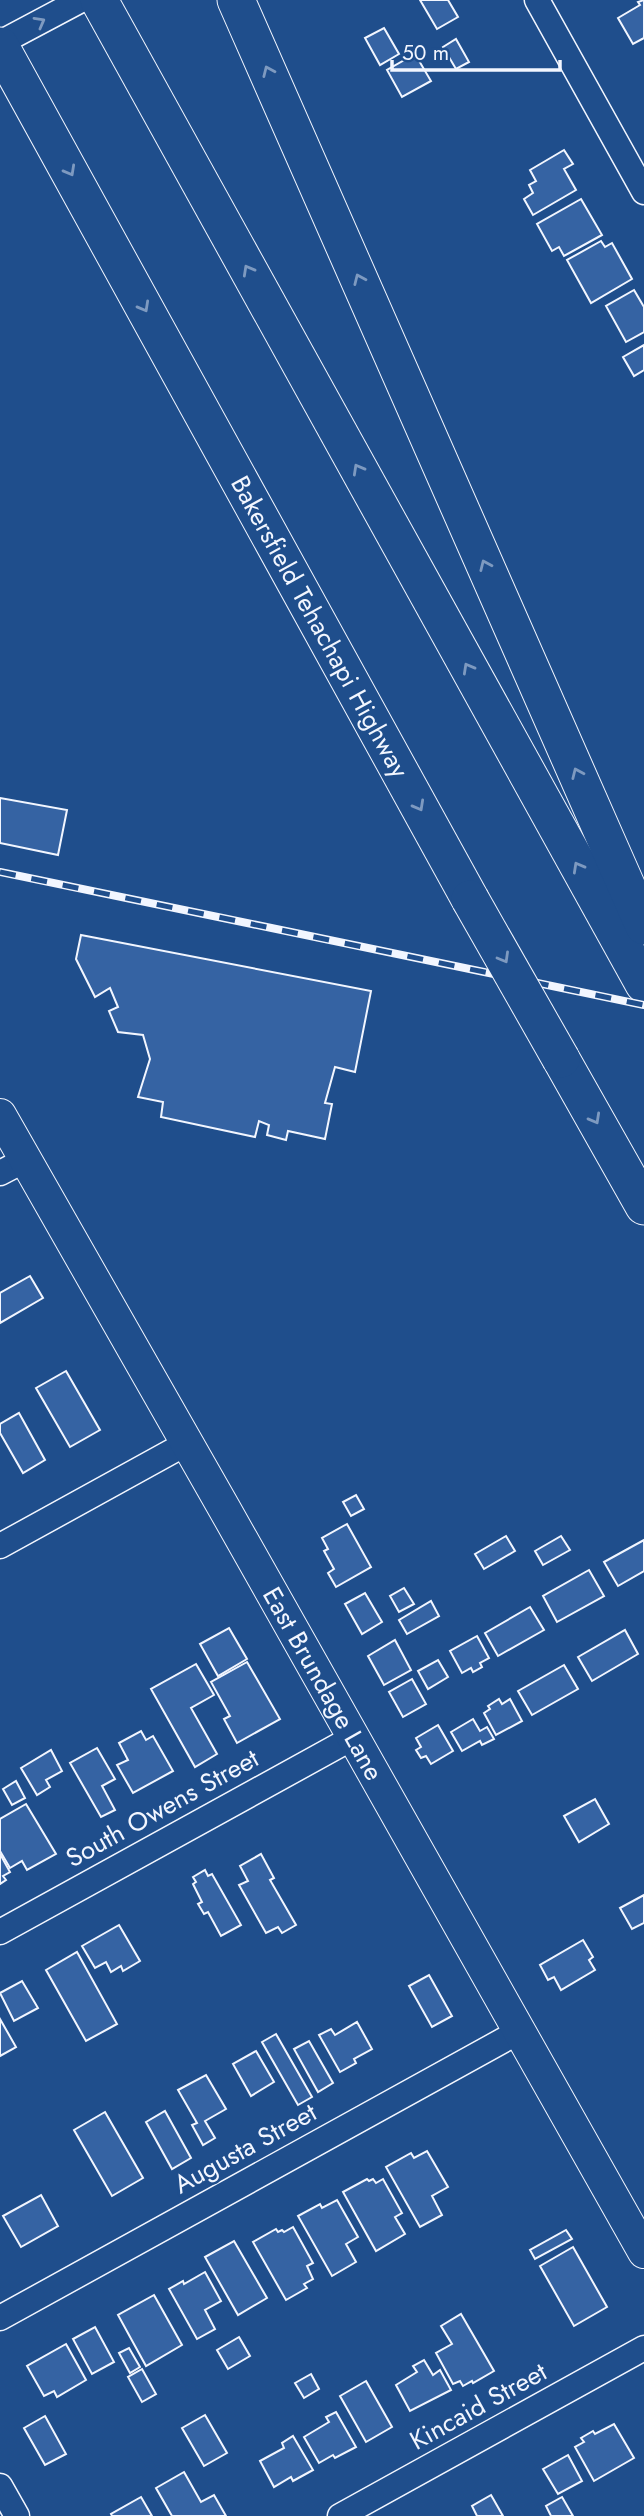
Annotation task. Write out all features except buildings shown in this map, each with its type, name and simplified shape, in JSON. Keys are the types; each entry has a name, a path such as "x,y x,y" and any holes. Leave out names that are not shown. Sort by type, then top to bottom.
{"highway":[{"path":"99,0 628,926"},
{"path":"236,0 628,926 644,984"},
{"name":"Bakersfield Tehachapi Highway","path":"2,50 470,899 644,1206"}],"main road":[{"name":"East Brundage Lane","path":"0,1115 13,1166 187,1443 644,2252"}],"street":[{"path":"2,50 80,0"},
{"path":"537,0 644,192"},
{"path":"0,1546 187,1443"},
{"name":"South Owens Street","path":"0,1932 354,1737"},
{"name":"Augusta Street","path":"0,2318 520,2031"},
{"name":"Kincaid Street","path":"340,2516 644,2348"},
{"path":"0,2486 17,2516"}],"railway":[{"path":"0,872 644,1005"}]}
